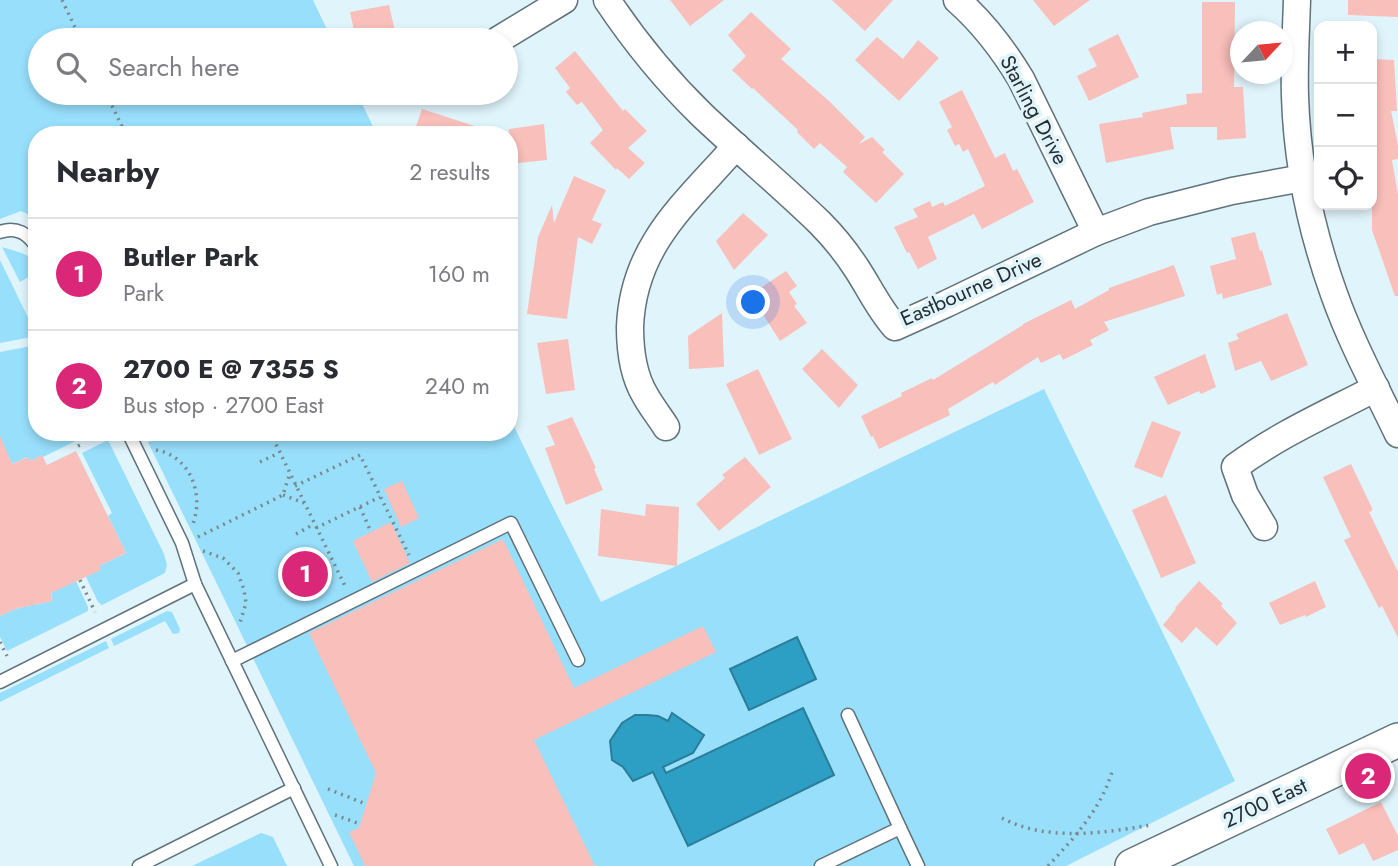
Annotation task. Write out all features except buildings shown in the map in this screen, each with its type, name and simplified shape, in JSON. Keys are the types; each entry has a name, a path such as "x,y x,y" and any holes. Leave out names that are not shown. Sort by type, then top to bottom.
{"street":[{"path":"518,28 564,0"},
{"name":"Eastbourne Drive","path":"607,0 628,32 701,114 821,223 858,270 895,327 1096,232 1173,205 1303,178"},
{"name":"Starling Drive","path":"957,0 981,23 1021,79 1096,232"},
{"path":"1297,0 1295,95 1303,178 1315,233 1335,296 1398,434"},
{"path":"666,427 645,397 634,367 630,338 631,306 637,281 647,255 661,232 736,146"},
{"path":"1264,527 1245,495 1235,467 1279,438 1376,388"},
{"name":"2700 East","path":"1132,866 1398,740"}],"lane":[{"path":"0,232 21,232 28,237"},
{"path":"132,441 182,542 195,584 331,866"},
{"path":"232,661 511,523 578,660"},
{"path":"0,682 195,584"},
{"path":"848,715 918,866"},
{"path":"139,866 293,788"},
{"path":"821,866 900,828"}],"path":[{"path":"62,0 75,28"},
{"path":"112,105 122,126"},
{"path":"274,441 349,596"},
{"path":"78,446 83,443"},
{"path":"154,450 172,456 191,476 197,490 198,504 191,527"},
{"path":"260,462 279,453"},
{"path":"295,486 360,455 413,563"},
{"path":"196,538 283,495 290,474"},
{"path":"283,495 304,503"},
{"path":"296,534 380,497"},
{"path":"359,507 371,531"},
{"path":"203,551 223,558 238,573 246,603 239,626"},
{"path":"311,565 330,555"},
{"path":"80,580 96,612"},
{"path":"0,642 7,656"},
{"path":"1048,866 1097,806 1113,768"},
{"path":"328,789 366,804"},
{"path":"335,815 360,824"},
{"path":"1002,818 1018,826 1066,833 1153,825"}],"shaded area":[{"path":"0,0 313,0 326,28 28,28 28,105 363,105 373,126 28,126 28,214 21,211 0,219"},
{"path":"2,247 28,256 28,277 20,282"},
{"path":"0,260 28,318 28,338 0,343"},
{"path":"28,347 28,441 76,441 30,461 27,457 12,464 8,455 0,459 0,352"},
{"path":"1044,389 1235,781 1066,866 354,866 148,442 518,441 518,435 601,602"},
{"path":"108,441 167,565 165,573 102,605 86,577 99,566 126,553 108,516 112,513 82,453"},
{"path":"76,581 88,611 7,651 0,637 0,616 15,609 52,601 51,590"},
{"path":"167,611 172,612 180,629 179,633 173,634 165,621 114,646 111,639"},
{"path":"797,637 816,679 749,710 730,669"},
{"path":"106,641 109,648 0,702 0,693"},
{"path":"803,708 834,775 688,846 653,772 633,781 623,767 612,760 610,741 622,723 635,715 658,716 668,721 672,713 704,735 693,753 663,767 666,773"},
{"path":"261,833 273,837 287,866 192,866"}],"place":[{"name":"Butler Park","path":"305,574"},
{"name":"2700 E @ 7355 S","path":"1368,776"}]}
